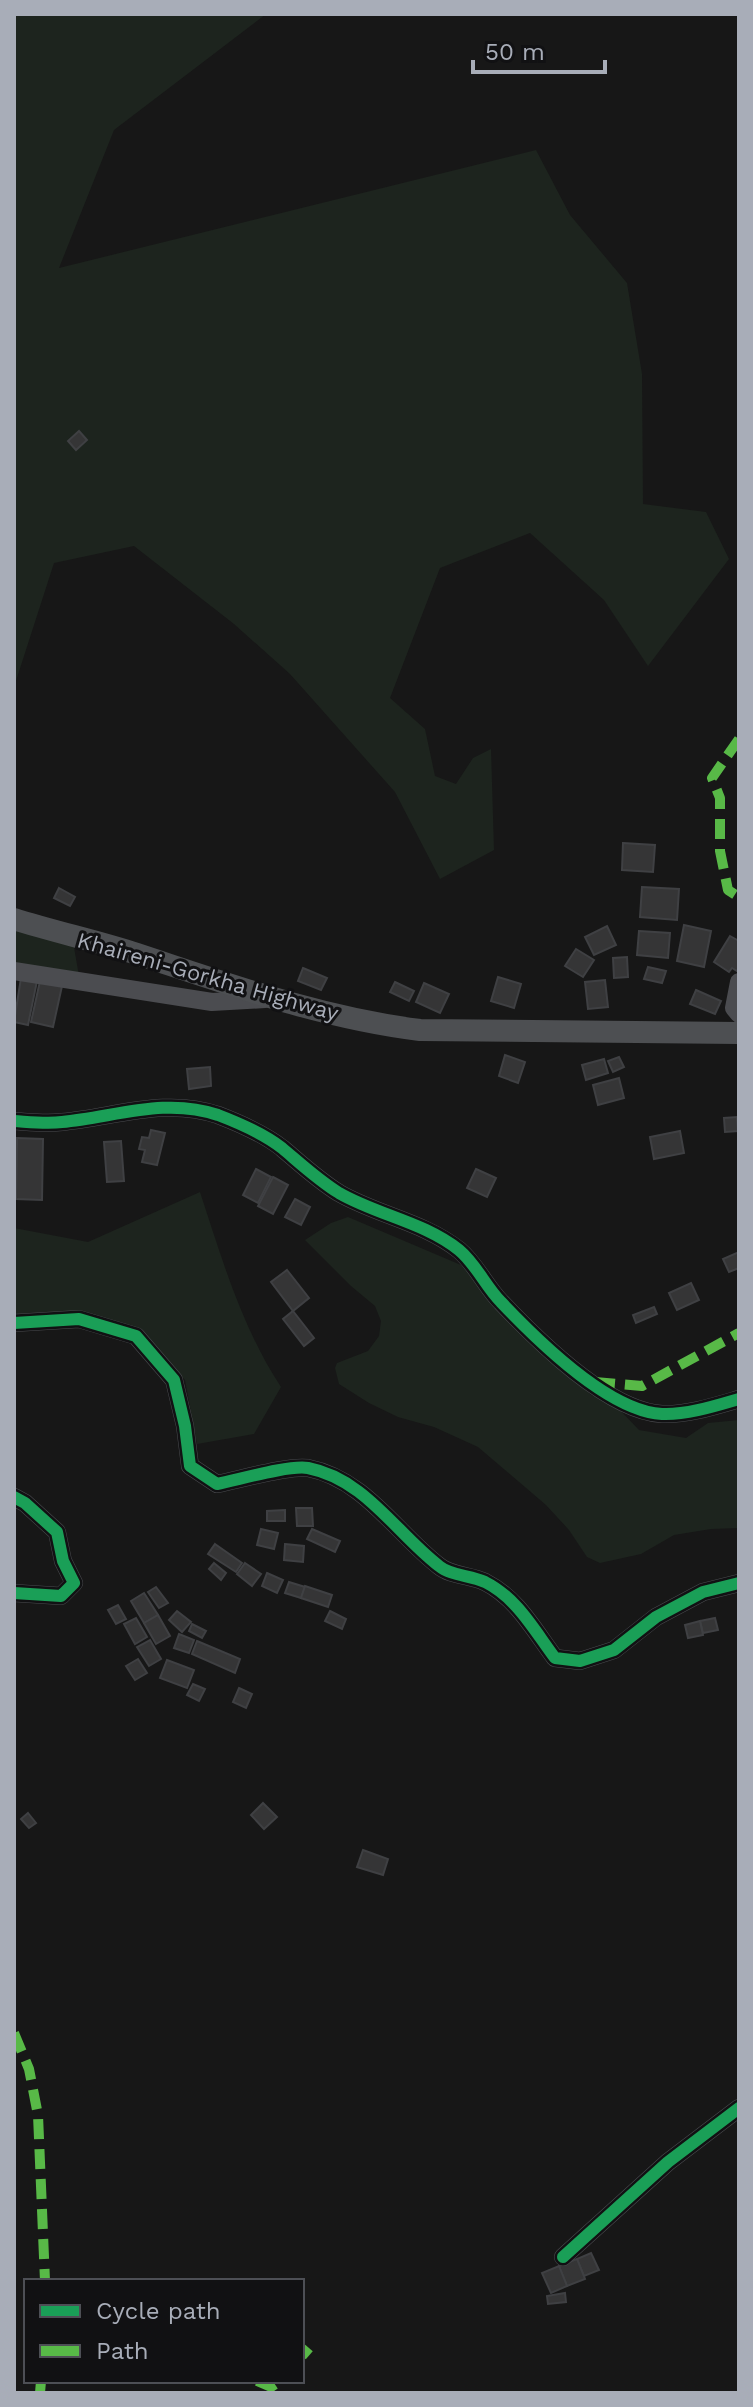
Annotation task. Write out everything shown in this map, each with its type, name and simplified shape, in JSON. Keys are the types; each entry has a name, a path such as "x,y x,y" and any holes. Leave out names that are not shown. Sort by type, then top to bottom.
{"main road":[{"name":"Khaireni-Gorkha Highway","path":"14,919 133,953 268,999 380,1025 420,1030 739,1033"}],"street":[{"path":"14,971 212,1002 268,999"},
{"path":"739,982 734,1008 739,1014"},
{"path":"14,1121 61,1122 150,1108 178,1108 215,1114 245,1126 280,1146 317,1179 343,1195 406,1220 460,1251 500,1301 567,1366 629,1407 662,1414 704,1409 739,1399"},
{"path":"14,1323 79,1319 136,1336 174,1380 185,1426 190,1466 217,1484 306,1468 340,1480 373,1502 442,1570 485,1582 516,1604 555,1658 580,1661 614,1650 656,1617 703,1592 739,1583"},
{"path":"14,1497 57,1532 63,1561 74,1583 61,1596 14,1593"},
{"path":"563,2257 668,2162 739,2108"}],"shaded area":[{"path":"14,14 266,14 114,130 59,268 536,150 570,215 627,283 642,374 643,504 706,512 729,559 648,666 604,600 530,533 440,568 390,698 425,729 435,776 456,784 473,758 491,749 494,850 440,879 395,792 290,674 234,624 134,546 54,563 14,687"},
{"path":"14,925 72,936 79,976 14,963"},
{"path":"200,1192 244,1317 281,1387 254,1434 197,1444 185,1380 152,1344 105,1324 14,1318 14,1228 88,1242"},
{"path":"348,1217 461,1265 591,1395 614,1404 639,1430 686,1438 708,1423 739,1420 739,1528 674,1535 641,1554 600,1563 587,1557 569,1530 546,1505 478,1447 434,1427 398,1417 339,1384 335,1368 337,1363 368,1351 379,1336 381,1321 375,1306 305,1240 331,1223"}],"building":[{"path":"79,431 87,440 76,450 68,441"},
{"path":"623,843 655,845 653,872 622,870"},
{"path":"642,887 679,889 677,920 640,917"},
{"path":"59,888 75,897 70,906 54,898"},
{"path":"684,925 711,931 704,967 677,961"},
{"path":"607,926 616,945 594,955 585,937"},
{"path":"639,931 670,933 668,958 637,955"},
{"path":"730,936 739,941 739,967 737,971 732,968 729,972 714,962"},
{"path":"576,949 594,960 583,977 565,966"},
{"path":"627,957 628,977 614,978 613,958"},
{"path":"648,967 666,971 662,983 644,979"},
{"path":"303,968 327,978 321,990 298,981"},
{"path":"498,977 521,984 514,1008 491,1001"},
{"path":"21,978 37,981 28,1025 14,1022"},
{"path":"605,980 608,1007 588,1009 585,982"},
{"path":"40,981 62,986 53,1027 31,1022"},
{"path":"395,982 414,991 409,1001 390,992"},
{"path":"424,983 449,994 440,1013 416,1002"},
{"path":"696,990 721,1001 715,1014 690,1004"},
{"path":"505,1055 525,1062 518,1083 499,1076"},
{"path":"619,1057 624,1067 613,1072 608,1061"},
{"path":"604,1059 608,1073 586,1080 582,1065"},
{"path":"210,1067 211,1086 189,1089 187,1069"},
{"path":"619,1078 624,1098 598,1105 593,1085"},
{"path":"737,1117 738,1131 725,1132 724,1118"},
{"path":"151,1130 165,1133 157,1165 142,1162 145,1150 139,1149 142,1137 149,1138"},
{"path":"680,1131 684,1153 654,1159 650,1137"},
{"path":"17,1138 43,1139 42,1200 16,1199"},
{"path":"121,1141 124,1181 107,1182 104,1142"},
{"path":"256,1169 271,1177 258,1203 243,1195"},
{"path":"476,1169 496,1178 487,1197 467,1188"},
{"path":"273,1177 288,1185 273,1214 258,1206"},
{"path":"295,1199 310,1207 301,1225 285,1217"},
{"path":"739,1252 739,1268 729,1272 723,1259"},
{"path":"287,1270 309,1298 293,1311 271,1282"},
{"path":"691,1283 699,1300 677,1310 669,1293"},
{"path":"654,1307 657,1314 636,1323 633,1315"},
{"path":"293,1311 314,1338 304,1346 283,1319"},
{"path":"296,1508 312,1508 313,1526 297,1526"},
{"path":"285,1510 285,1521 267,1521 267,1511"},
{"path":"261,1529 278,1533 274,1549 257,1545"},
{"path":"312,1529 340,1541 335,1552 307,1539"},
{"path":"215,1544 242,1563 236,1572 208,1554"},
{"path":"285,1544 304,1546 303,1562 284,1560"},
{"path":"214,1563 226,1573 221,1580 209,1569"},
{"path":"245,1563 261,1574 252,1586 237,1574"},
{"path":"267,1573 283,1580 277,1593 262,1586"},
{"path":"289,1582 305,1587 301,1598 285,1593"},
{"path":"305,1586 332,1595 328,1607 301,1598"},
{"path":"156,1587 168,1603 159,1608 148,1592"},
{"path":"144,1593 158,1615 144,1623 131,1601"},
{"path":"118,1605 126,1619 116,1624 108,1610"},
{"path":"177,1611 191,1622 182,1632 169,1620"},
{"path":"330,1611 346,1619 342,1629 325,1621"},
{"path":"158,1615 170,1636 156,1644 144,1623"},
{"path":"136,1618 147,1637 135,1644 124,1624"},
{"path":"715,1618 718,1630 703,1633 700,1621"},
{"path":"700,1621 703,1635 688,1638 685,1625"},
{"path":"192,1624 206,1631 202,1638 189,1631"},
{"path":"179,1634 194,1640 189,1653 174,1648"},
{"path":"150,1640 161,1659 149,1666 137,1647"},
{"path":"197,1641 240,1659 235,1673 192,1654"},
{"path":"138,1659 147,1673 135,1680 126,1666"},
{"path":"167,1660 194,1670 187,1688 160,1678"},
{"path":"193,1684 205,1689 199,1701 187,1695"},
{"path":"239,1688 252,1694 246,1708 233,1702"},
{"path":"263,1803 277,1817 264,1829 251,1815"},
{"path":"28,1813 36,1823 29,1828 21,1819"},
{"path":"363,1850 388,1859 383,1875 357,1867"},
{"path":"591,2253 599,2270 584,2276 577,2259"},
{"path":"577,2259 585,2279 567,2286 559,2266"},
{"path":"559,2266 567,2286 551,2293 542,2273"},
{"path":"565,2293 566,2302 548,2304 547,2296"}],"marked path":[{"path":"739,739 712,778 720,798 720,851 728,890 739,897"},
{"path":"595,1382 642,1386 739,1333"},
{"path":"14,2033 29,2069 38,2115 45,2279"},
{"path":"304,2354 309,2348"},
{"path":"40,2393 41,2383"},
{"path":"262,2383 271,2387 277,2383"}],"cycle path":[{"path":"14,1121 56,1123 160,1108 199,1110 218,1115 275,1143 339,1193 445,1240 471,1262 496,1296 534,1335 575,1371 619,1401 641,1410 672,1414 701,1410 739,1399"},
{"path":"14,1323 79,1319 136,1336 174,1380 185,1426 190,1466 217,1484 299,1468 328,1474 346,1483 379,1509 439,1566 485,1582 506,1597 555,1658 580,1661 614,1650 656,1617 703,1592 739,1583"},
{"path":"14,1497 57,1532 63,1561 74,1583 61,1596 14,1593"},
{"path":"563,2257 668,2162 739,2108"}]}
